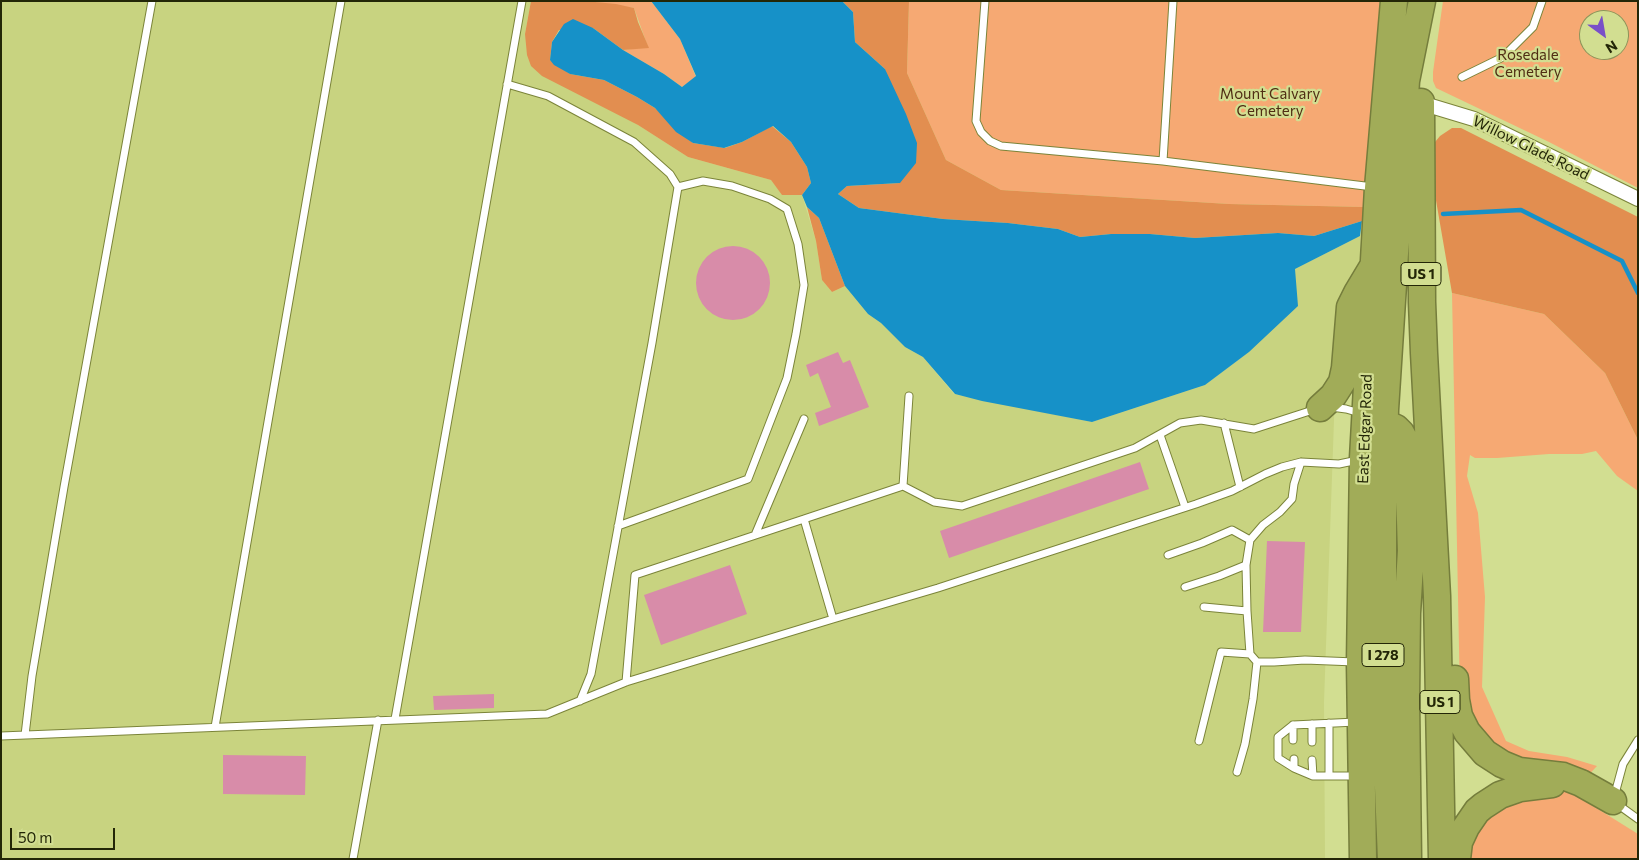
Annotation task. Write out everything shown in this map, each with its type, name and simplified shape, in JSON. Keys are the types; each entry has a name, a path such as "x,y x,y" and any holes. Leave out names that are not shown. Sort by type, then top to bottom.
{"highway":[{"name":"East Edgar Road","path":"1375,418 1375,264 1378,188 1394,1"},
{"name":"US 1","path":"1424,1 1421,103 1421,244 1424,353 1423,548 1440,698 1442,859"},
{"path":"1421,859 1418,642 1423,548 1406,442 1401,433 1375,418 1406,81 1424,1"},
{"path":"1320,408 1333,396 1342,382 1350,307 1375,264"},
{"name":"I 278","path":"1375,418 1374,454 1382,543 1383,668 1391,859"},
{"name":"East Edgar Road","path":"1363,859 1360,663 1374,454"},
{"path":"1423,548 1453,623 1457,708 1467,732 1484,753 1502,764 1519,771 1564,776 1581,783 1613,802"},
{"path":"1408,859 1407,613 1423,548"},
{"path":"1457,859 1459,842 1471,819 1483,806 1510,791 1532,786 1565,784 1613,802"}],"street":[{"name":"Willow Glade Road","path":"1421,103 1474,120 1638,199"}],"lane":[{"path":"25,735 32,676 63,496 152,1"},
{"path":"215,727 341,1"},
{"path":"395,720 522,1"},
{"path":"985,1 976,121 981,132 990,141 1001,146 1163,161 1378,188"},
{"path":"1163,161 1173,1"},
{"path":"1462,77 1503,57 1533,27 1542,1"},
{"path":"507,84 548,96 634,142 670,174 678,187 652,343 592,674 580,701"},
{"path":"618,526 748,479 787,378 796,334 804,285 798,244 787,209 770,199 732,186 704,181 678,187"},
{"path":"903,486 909,396"},
{"path":"626,682 636,575 903,486 934,502 962,506 1135,448 1180,423 1202,420 1254,429 1320,408 1338,408 1375,418"},
{"path":"755,535 804,418"},
{"path":"1224,424 1240,486"},
{"path":"1160,434 1185,507"},
{"path":"1,736 547,714 626,682 938,588 1185,507 1240,486 1265,474 1301,462 1346,463 1374,454"},
{"path":"1237,772 1253,699 1257,662 1250,654 1247,611 1246,565 1250,540 1262,525 1280,512 1292,499 1294,484 1301,462"},
{"path":"804,519 833,619"},
{"path":"1168,555 1232,530 1250,540"},
{"path":"1185,586 1219,576 1246,565"},
{"path":"1204,607 1247,611"},
{"path":"1199,741 1221,652 1250,654"},
{"path":"1257,662 1305,660 1360,663"},
{"path":"353,859 378,720"},
{"path":"1362,722 1293,725 1278,737 1278,758 1294,768 1313,776 1362,776"},
{"path":"1330,723 1330,776"},
{"path":"1312,724 1312,742"},
{"path":"1293,725 1293,740"},
{"path":"1638,740 1623,764 1613,802 1638,819"},
{"path":"1294,759 1294,768"},
{"path":"1312,760 1313,776"}],"shaded area":[{"path":"1,1 531,1 525,34 638,125 688,157 771,180 783,195 802,195 816,241 822,280 832,292 845,286 868,314 881,323 905,347 923,357 954,394 1092,422 1205,385 1249,352 1295,269 1360,236 1360,267 1336,364 1324,702 1325,859 1,859"},
{"path":"531,1 585,1 634,8 649,48 623,50 593,28 559,30 552,42 550,60 570,74 604,80 637,97 655,108 693,143 725,148 742,142 772,126 791,142 807,167 811,183 802,195 782,195 771,180 688,157 638,125 542,76 531,66 527,55 525,34"},
{"path":"842,1 909,1 907,73 946,160 1001,190 1229,204 1364,207 1362,221 1314,236 1278,233 1195,238 1150,234 1111,234 1080,237 1058,229 1008,223 943,219 859,208 838,194 847,186 900,183 885,69 855,42 853,12"},
{"path":"1452,128 1461,128 1638,217 1638,440 1605,373 1544,314 1452,293 1433,183 1432,156 1435,142"},
{"path":"807,207 819,218 845,286 832,292 822,280 816,241"}],"green space":[{"path":"585,1 651,1 680,39 696,77 682,87 623,50 648,47 634,8"},
{"name":"Mount Calvary Cemetery","path":"909,1 1380,1 1364,207 1229,204 1001,190 946,160 907,73"},
{"name":"Rosedale Cemetery","path":"1443,1 1638,1 1638,188 1549,142 1436,88 1433,81"},
{"path":"1452,293 1544,314 1605,373 1638,440 1638,491 1617,476 1596,451 1582,454 1549,454 1497,458 1475,458 1470,455 1467,476 1478,513 1485,597 1482,687 1506,741 1529,751 1567,757 1597,766 1581,783 1502,764 1460,698"},
{"path":"1562,791 1574,794 1638,834 1638,859 1462,859 1469,835 1507,799"}],"water":[{"path":"651,1 842,1 853,12 855,42 885,69 917,143 916,163 900,183 847,186 838,194 859,208 943,219 1008,223 1058,229 1080,237 1111,234 1150,234 1195,238 1278,233 1314,236 1362,221 1360,236 1295,269 1298,306 1249,352 1205,385 1092,422 955,394 923,357 905,347 881,323 868,314 845,286 819,218 807,207 802,195 811,183 807,167 791,142 773,126 742,142 724,148 693,143 676,132 655,108 637,97 604,80 570,74 554,65 550,60 552,42 564,24 573,19 593,28 623,50 682,87 696,76 680,39"}],"building":[{"path":"733,246 747,249 759,257 767,269 770,283 767,297 759,309 747,317 733,320 719,317 707,309 699,297 696,283 699,269 707,257 719,249"},
{"path":"838,352 843,363 850,360 869,407 819,426 815,413 831,407 818,373 810,377 806,365"},
{"path":"1140,462 1149,489 949,558 940,531"},
{"path":"1267,541 1305,542 1301,632 1263,632"},
{"path":"730,565 747,614 661,645 644,595"},
{"path":"494,694 494,708 434,710 433,696"},
{"path":"223,755 306,756 305,795 223,794"}],"waterway":[{"path":"1443,214 1521,210 1622,261 1638,293"}]}
